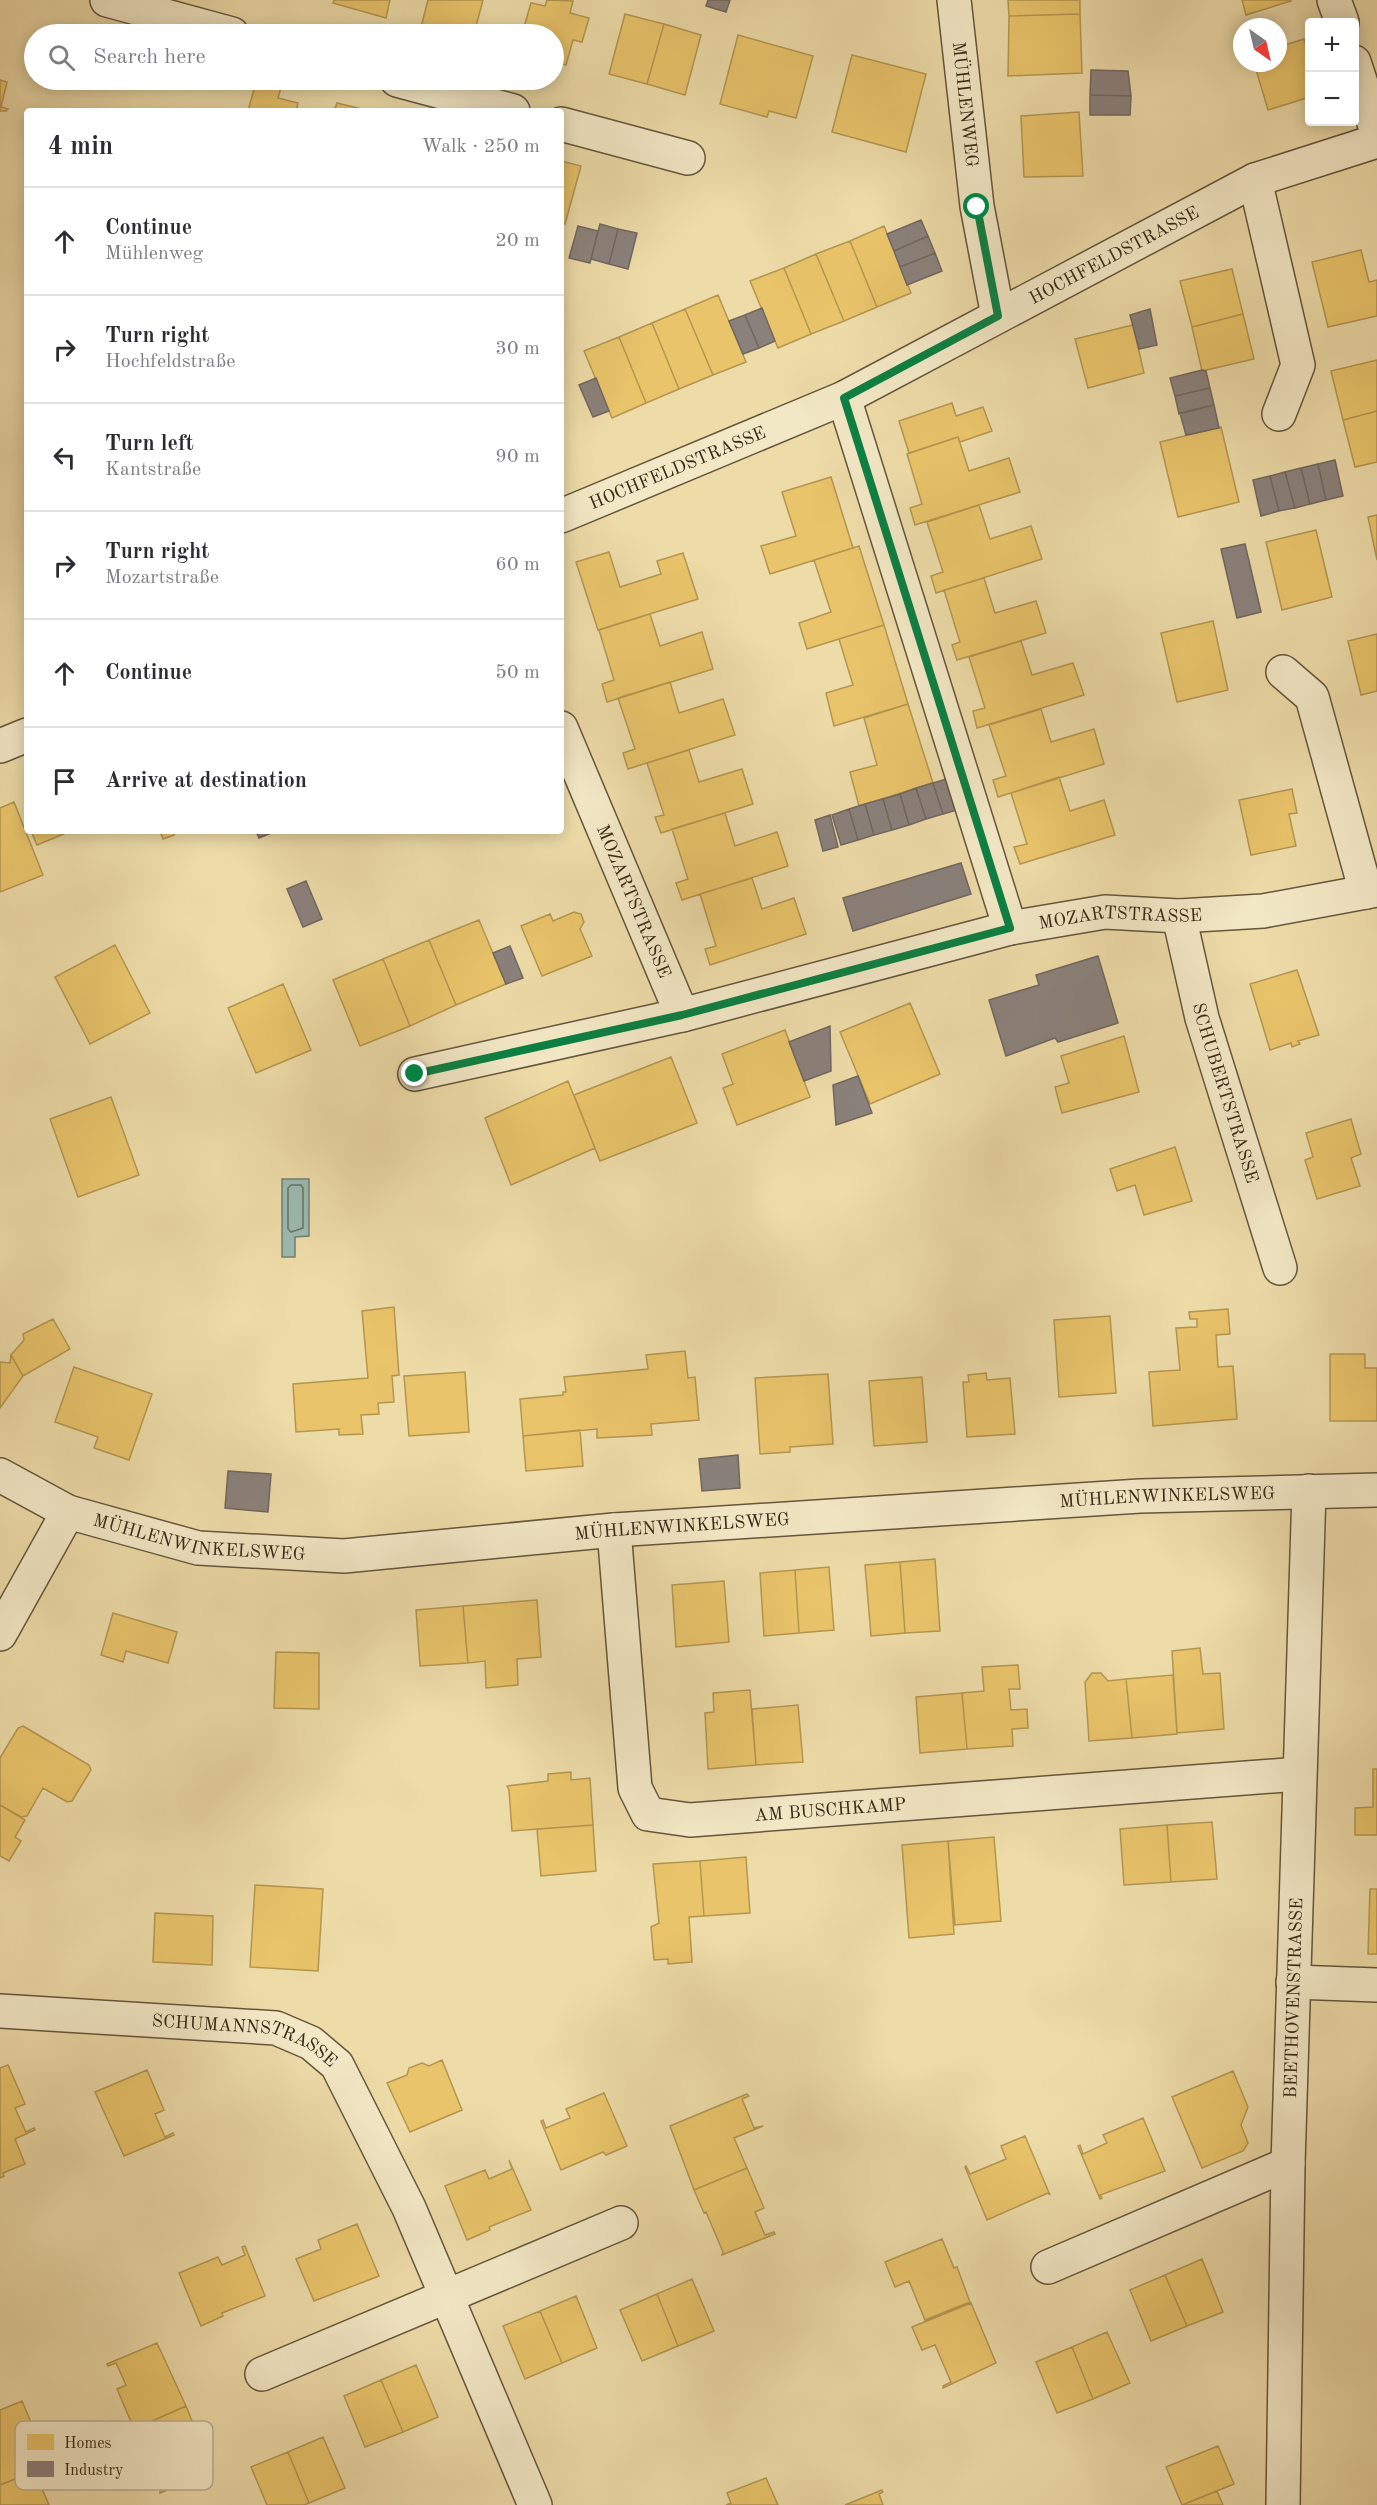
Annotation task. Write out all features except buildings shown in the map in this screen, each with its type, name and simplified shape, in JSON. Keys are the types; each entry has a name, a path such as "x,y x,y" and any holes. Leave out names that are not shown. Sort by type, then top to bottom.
{"street":[{"path":"107,0 195,24"},
{"name":"MÜHLENWEG","path":"954,0 977,207 998,316"},
{"path":"1334,0 1341,18"},
{"path":"1357,72 1377,132"},
{"path":"435,90 502,108"},
{"path":"564,125 688,158"},
{"name":"HOCHFELDSTRASSE","path":"564,515 844,398 1255,180 1377,141"},
{"path":"1255,180 1298,365 1279,414"},
{"path":"844,398 1010,928"},
{"path":"1283,672 1312,697 1372,891"},
{"name":"MOZARTSTRASSE","path":"564,735 682,1015 1010,928 1105,912 1179,916 1263,911 1372,891"},
{"path":"0,746 24,736"},
{"name":"SCHUBERTSTRASSE","path":"1179,916 1202,1018 1280,1268"},
{"path":"415,1074 682,1015"},
{"name":"MÜHLENWINKELSWEG","path":"0,1475 68,1512 198,1548 344,1556 614,1530 1140,1496 1377,1490"},
{"name":"BEETHOVENSTRASSE","path":"1283,2505 1288,2164 1309,1491"},
{"path":"0,1634 68,1512"},
{"name":"AM BUSCHKAMP","path":"614,1530 635,1788 648,1814 690,1820 1299,1774"},
{"path":"1293,1982 1377,1985"},
{"name":"SCHUMANNSTRASSE","path":"0,2011 276,2028 310,2043 336,2065 409,2208 535,2505"},
{"path":"1048,2267 1288,2164"},
{"path":"262,2374 621,2223"}],"water":[{"path":"282,1179 309,1179 309,1236 295,1237 295,1257 282,1257"}],"route":[{"path":"415,1074 682,1015 1010,928 844,398 998,316 977,207"}]}
